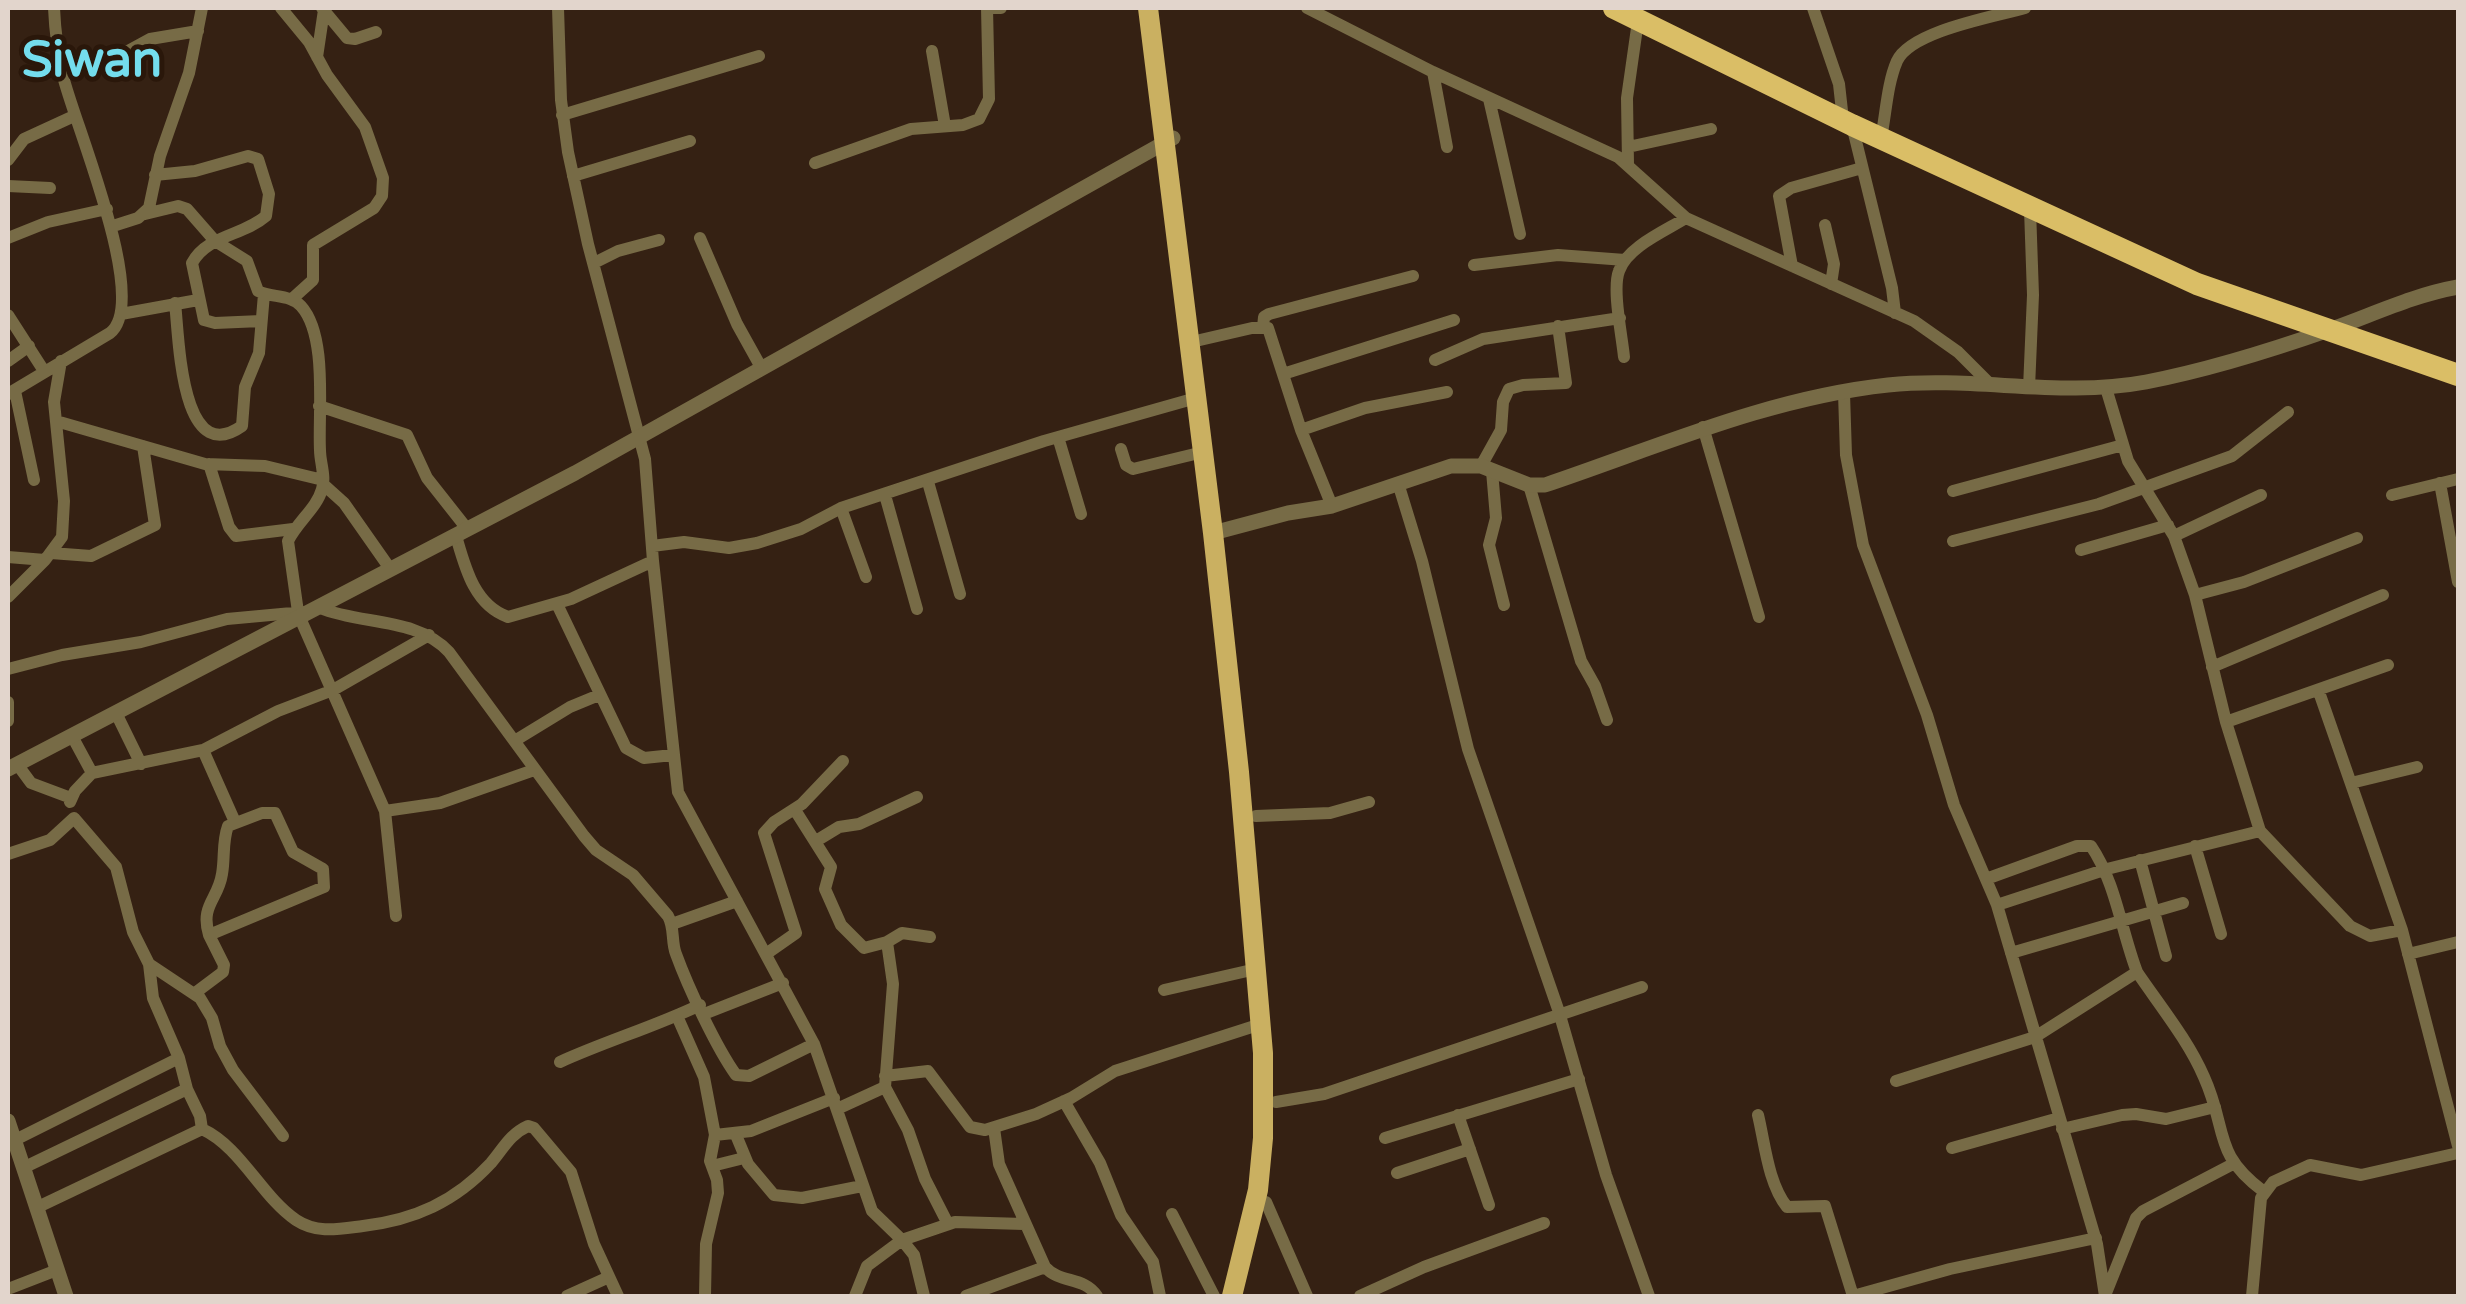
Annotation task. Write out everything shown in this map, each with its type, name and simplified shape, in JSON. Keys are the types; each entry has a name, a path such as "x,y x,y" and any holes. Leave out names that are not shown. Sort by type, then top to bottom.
{"highway":[{"path":"1614,8 2030,209 2196,284 2458,375"}],"main road":[{"path":"1148,8 1200,340 1261,1024 1261,1163 1250,1230 1232,1296"},
{"path":"1158,8 1196,398 1219,531 1256,816 1274,1038 1273,1164 1244,1296"}],"street":[{"path":"34,480 11,392 110,334 121,314 113,226 74,116 61,66 54,8"},
{"path":"145,214 150,208 155,175 188,73 202,8"},
{"path":"280,8 302,32 370,135 382,168 383,188 379,203 369,213 316,241 312,251 313,280 292,299"},
{"path":"558,8 562,115 594,263 641,436 673,756 681,800 814,1044 872,1211 902,1240 918,1265 924,1296"},
{"path":"815,163 911,129 975,120 986,110 990,64 987,8 1002,8"},
{"path":"1307,8 1628,164 1686,218 1914,322 1958,352 1990,384"},
{"path":"1813,8 1862,168 1895,313"},
{"path":"1881,138 1896,63 1903,52 1924,38 2025,8"},
{"path":"317,57 323,9"},
{"path":"323,9 347,38 355,40 376,32"},
{"path":"1628,164 1627,98 1638,21"},
{"path":"61,66 106,63 150,39 198,32"},
{"path":"932,51 946,126"},
{"path":"562,115 759,56"},
{"path":"1433,72 1447,147"},
{"path":"1489,99 1520,234"},
{"path":"8,140 24,139 74,116"},
{"path":"1628,147 1712,129"},
{"path":"8,160 24,139"},
{"path":"70,798 31,783 12,767 641,436 1169,140"},
{"path":"574,176 690,141"},
{"path":"155,175 195,171 248,156 258,159 266,177 268,211 262,221 215,240 193,258 200,315 207,323 260,321"},
{"path":"1792,266 1779,196 1791,188 1862,168"},
{"path":"8,186 50,188"},
{"path":"113,226 145,214 178,206 187,208 215,240 247,261 254,286 264,294 292,299 304,310 320,364 324,482 317,500 293,530 288,549 333,690 385,811 396,916"},
{"path":"8,238 48,222 107,209"},
{"path":"2029,388 2033,313 2030,209"},
{"path":"1624,357 1616,280 1625,260 1686,218"},
{"path":"1825,224 1834,264 1832,284"},
{"path":"700,238 737,324 762,369"},
{"path":"594,263 618,251 659,240"},
{"path":"1474,265 1558,255 1625,260"},
{"path":"1332,506 1270,332 1264,326 1264,317 1413,276"},
{"path":"1219,531 1288,512 1332,506 1451,466 1486,469 1529,485 1545,485 1662,446 1703,427 1782,404 1844,392 1890,385 2106,388 2212,368 2394,304 2458,287"},
{"path":"175,303 188,402 210,434 226,434 242,426 243,396 259,353 264,294"},
{"path":"121,314 198,300"},
{"path":"8,315 44,371"},
{"path":"1434,360 1482,338 1620,318"},
{"path":"1283,374 1454,320"},
{"path":"1200,340 1264,326"},
{"path":"1504,605 1488,545 1496,518 1486,469 1500,430 1502,402 1509,389 1523,384 1566,383 1558,326"},
{"path":"8,361 29,346"},
{"path":"8,597 62,538 55,394 61,361"},
{"path":"2106,388 2128,461 2171,531 2195,595 2226,722 2260,831 2350,926 2370,936 2402,930"},
{"path":"1302,430 1366,408 1447,392"},
{"path":"1844,392 1846,456 1862,545 1927,715 1954,805 1997,905 2096,1238 2105,1296"},
{"path":"652,546 684,542 718,548 744,546 791,533 841,508 1058,437 1196,398"},
{"path":"319,406 407,435 427,478 462,533 467,572 482,598 497,613 518,616 557,604 653,561"},
{"path":"1953,541 2099,504 2232,456 2288,412"},
{"path":"56,421 209,464 264,466 324,482 391,570"},
{"path":"1703,427 1759,617"},
{"path":"1058,437 1081,514"},
{"path":"1954,490 2123,445"},
{"path":"8,557 91,556 156,525 143,446"},
{"path":"1121,449 1126,465 1133,468 1203,452"},
{"path":"209,464 236,536 293,530"},
{"path":"2392,495 2458,480"},
{"path":"928,482 960,594"},
{"path":"2440,483 2458,582"},
{"path":"1398,484 1422,561 1463,732 1559,1012 1606,1175 1650,1296"},
{"path":"1529,485 1581,661 1596,686 1607,720"},
{"path":"885,495 916,608"},
{"path":"2080,550 2171,531 2261,495"},
{"path":"841,508 866,576"},
{"path":"2195,595 2244,582 2358,538"},
{"path":"2212,667 2383,595"},
{"path":"557,604 630,752 650,759 673,756"},
{"path":"8,669 141,642 227,618 307,613 408,628 428,635 448,652 596,850 633,875 672,924 677,956 730,1066 742,1076 814,1044"},
{"path":"428,635 333,690 278,710 203,750 92,773 70,798 70,808 74,818 116,866 133,932 149,964 153,998 179,1058 202,1130 226,1148 293,1218 323,1230 398,1221 433,1209 487,1167 514,1134 528,1126 543,1136 571,1172 594,1244 618,1296"},
{"path":"2226,722 2388,665"},
{"path":"2252,1296 2264,1191 2292,1171 2310,1166 2362,1176 2458,1147 2402,930 2318,692"},
{"path":"516,740 599,694"},
{"path":"8,702 8,721"},
{"path":"116,713 141,764"},
{"path":"72,736 92,773"},
{"path":"203,750 235,822"},
{"path":"766,954 796,932 764,833 795,810 843,761"},
{"path":"2351,784 2417,767"},
{"path":"385,811 440,803 534,770"},
{"path":"816,842 838,827 858,824 917,797"},
{"path":"1256,816 1330,813 1369,802"},
{"path":"795,810 831,867 824,889 841,925 864,948 886,942 902,932 930,938"},
{"path":"195,994 223,972 224,965 209,935 205,923 206,911 221,881 228,826 275,813 293,852 323,869 324,887 209,935"},
{"path":"8,854 50,840 74,818"},
{"path":"1997,905 2106,868 2260,831"},
{"path":"1986,879 2084,844 2091,846 2106,868 2137,972 2192,1054 2216,1107 2224,1146 2233,1164 2264,1191"},
{"path":"2195,846 2221,934"},
{"path":"2140,860 2166,956"},
{"path":"672,924 737,901"},
{"path":"2011,954 2183,903"},
{"path":"886,942 892,984 885,1082 908,1130 925,1180 948,1224"},
{"path":"2408,954 2458,942"},
{"path":"149,964 195,994 212,1018 220,1046 233,1070 283,1136"},
{"path":"1164,990 1256,970"},
{"path":"1896,1081 2035,1037 2137,972"},
{"path":"560,1062 677,1016 782,983"},
{"path":"1276,1102 1324,1094 1642,987"},
{"path":"677,1016 704,1077 715,1135 710,1154 718,1194 706,1244 705,1296"},
{"path":"715,1135 736,1135 928,1070 970,1127 994,1128 1064,1102 1114,1071 1261,1024"},
{"path":"16,1140 179,1058"},
{"path":"1386,1138 1579,1079"},
{"path":"25,1167 187,1089"},
{"path":"1064,1102 1095,1152 1121,1215 1156,1268 1160,1296"},
{"path":"1952,1148 2060,1124 2122,1115 2166,1119 2216,1107"},
{"path":"1458,1115 1490,1206"},
{"path":"1758,1115 1782,1202 1794,1208 1826,1206 1853,1296 1950,1269 2096,1238"},
{"path":"8,1121 66,1296"},
{"path":"994,1128 998,1164 1045,1268 1055,1277 1088,1285 1097,1296"},
{"path":"38,1207 202,1130"},
{"path":"736,1135 744,1158 770,1192 780,1197 802,1198 862,1186"},
{"path":"1397,1173 1470,1150"},
{"path":"712,1166 744,1158"},
{"path":"2105,1296 2136,1218 2233,1164"},
{"path":"1266,1202 1307,1296"},
{"path":"1172,1214 1214,1296"},
{"path":"854,1296 867,1266 902,1240 963,1221 1024,1224"},
{"path":"1360,1296 1544,1223"},
{"path":"966,1296 1045,1268"},
{"path":"8,1290 57,1270"},
{"path":"567,1296 609,1278"}],"district":[{"name":"Siwan","path":"92,63"}]}
